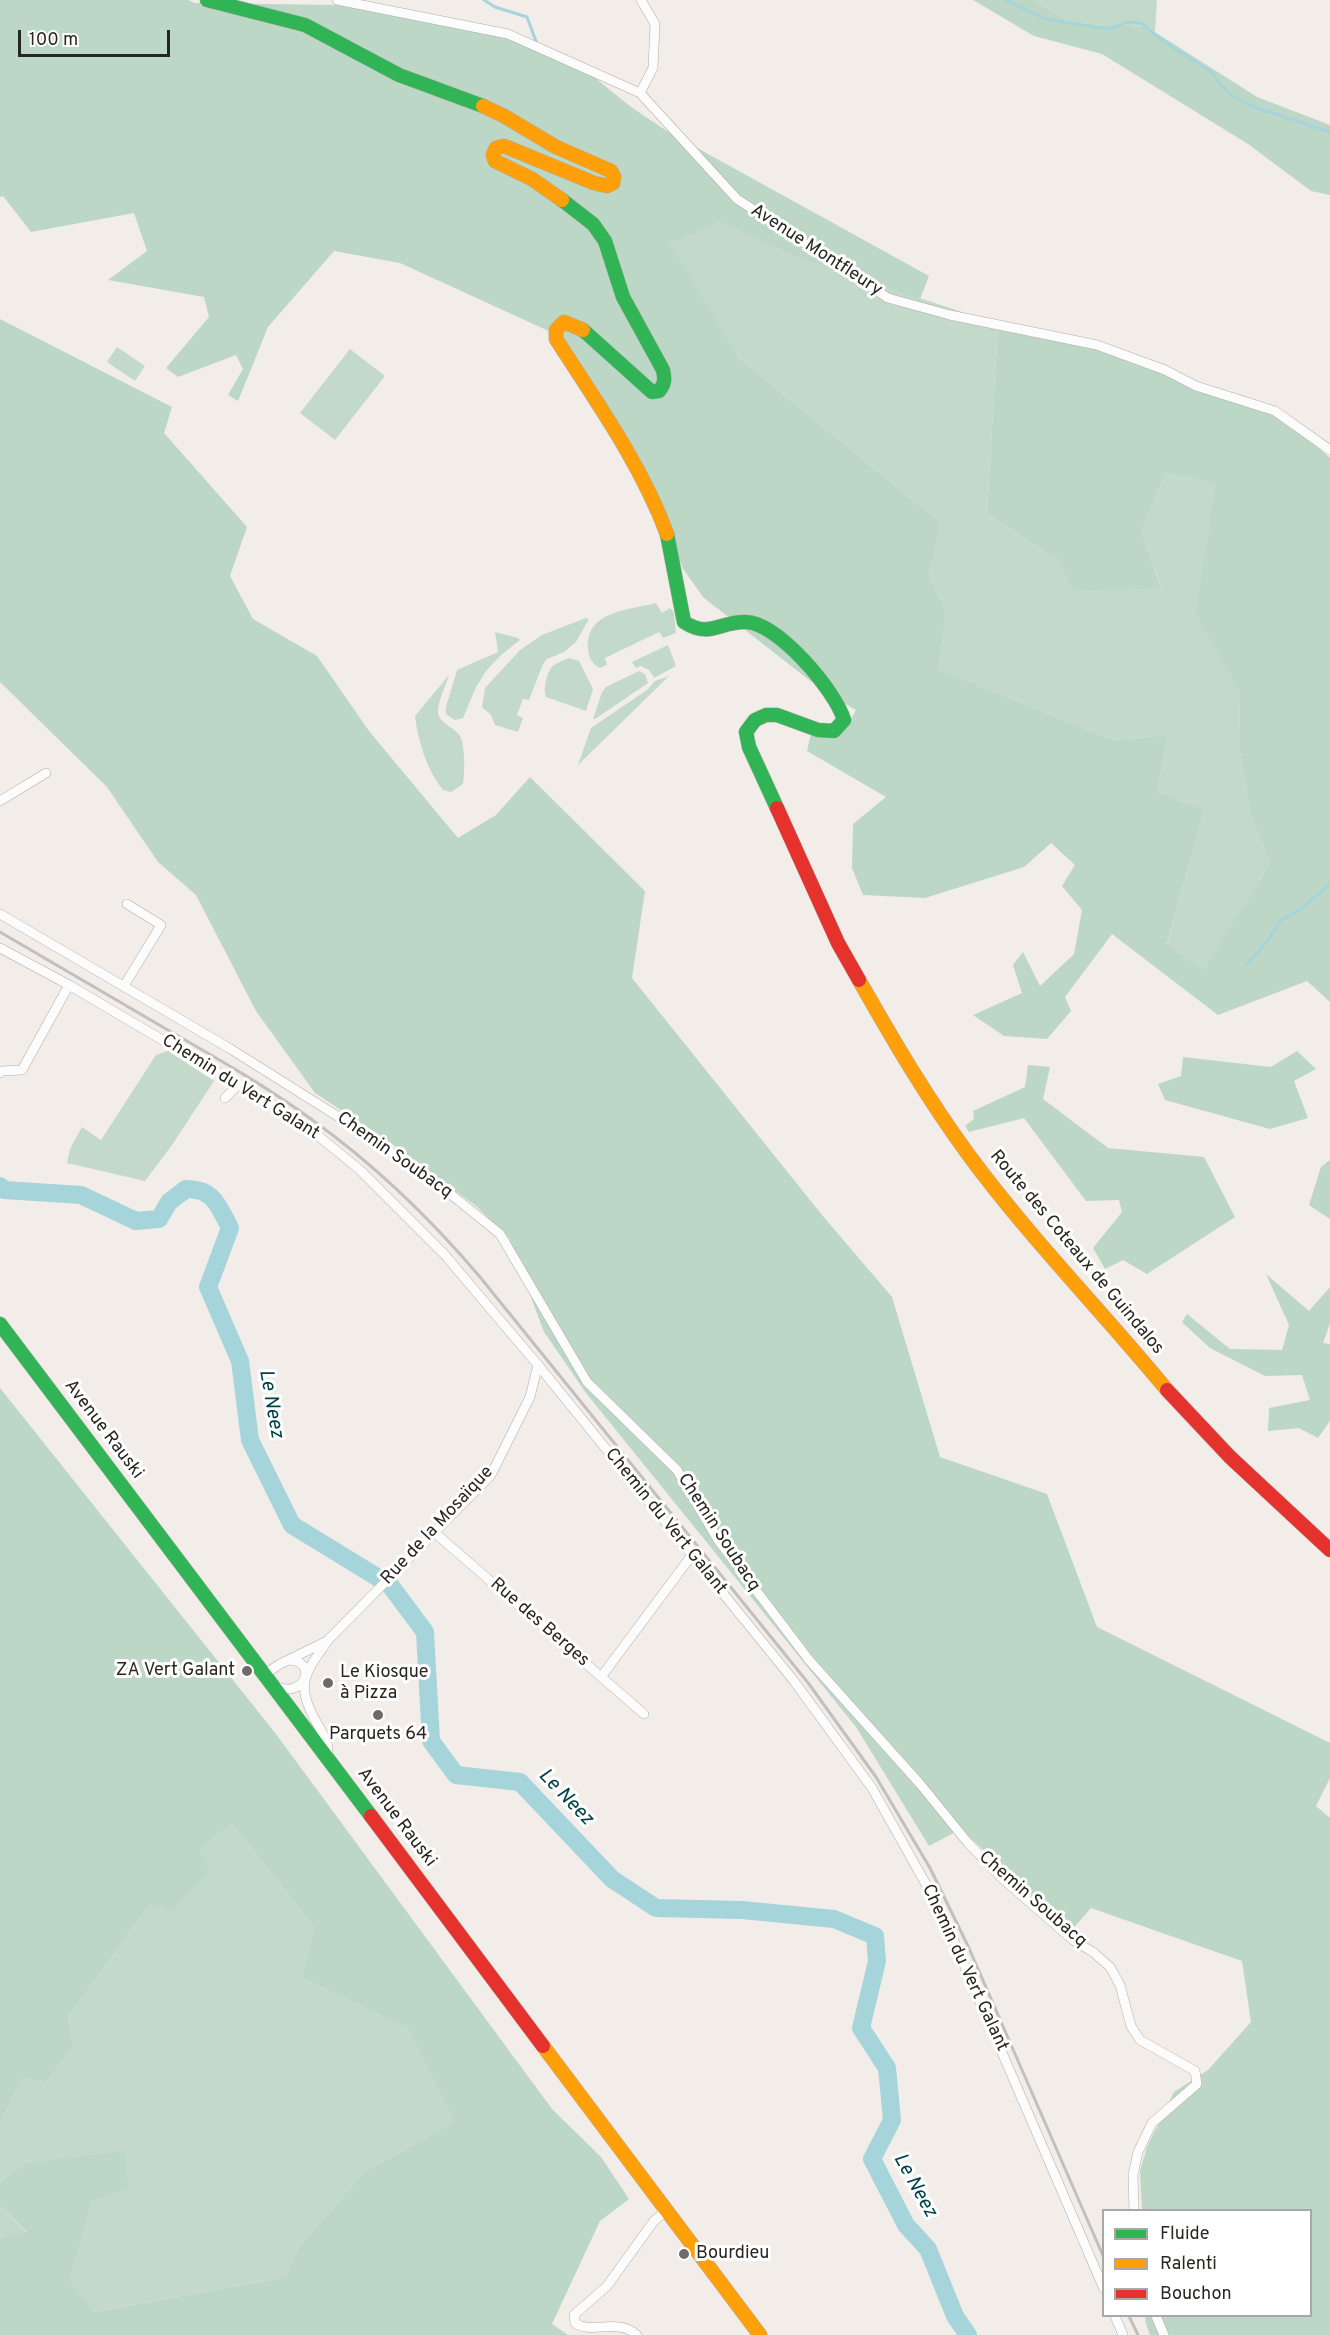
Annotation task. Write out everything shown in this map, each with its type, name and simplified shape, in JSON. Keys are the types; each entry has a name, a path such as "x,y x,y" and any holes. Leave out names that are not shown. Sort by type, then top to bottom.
{"street":[{"name":"Route des Coteaux de Guindalos","path":"207,0 306,25 399,75 469,100 504,116 556,147 611,171 614,183 607,186 594,183 504,146 496,148 493,155 495,161 532,179 580,212 593,224 605,241 623,297 663,370 666,379 664,385 659,391 652,392 582,328 564,322 556,330 556,339 600,406 655,502 670,543 684,622 693,629 704,632 740,621 758,624 772,631 804,662 844,713 844,720 834,731 818,730 777,715 766,715 755,720 746,732 749,747 838,943 913,1075 968,1154 1051,1258 1115,1327 1184,1410 1230,1457 1330,1550"},
{"name":"Avenue Montfleury","path":"337,0 508,34 640,93 738,198 888,298 950,315 1097,345 1165,370 1196,386 1275,411 1330,450"},
{"path":"640,93 653,68 655,24 642,0"},
{"path":"0,801 46,773"},
{"path":"124,986 161,925 127,904"},
{"name":"Chemin Soubacq","path":"0,914 229,1048 350,1124 442,1188 500,1234 587,1382 677,1470 718,1540 809,1660 921,1785 968,1844 1003,1879 1073,1940 1093,1952 1110,1967 1120,1986 1131,2026 1140,2040 1195,2071 1197,2084 1152,2123 1138,2152 1133,2175 1134,2209"},
{"name":"Chemin du Vert Galant","path":"0,948 69,985 300,1121 360,1170 444,1254 538,1365 794,1681 872,1788 941,1911 1102,2284"},
{"path":"0,1073 22,1070 69,985"},
{"path":"225,1098 240,1084"},
{"name":"Avenue Rauski","path":"0,1324 266,1674 760,2335"},
{"name":"Rue de la Mosaïque","path":"304,1681 329,1639 491,1475 530,1397 538,1365"},
{"name":"Rue des Berges","path":"435,1533 644,1714"},
{"path":"601,1677 692,1555"},
{"name":"Rue de la Mosaïque","path":"266,1674 329,1639"},
{"path":"289,1660 295,1660 304,1666 306,1672 304,1699 329,1744 328,1757"},
{"path":"275,1686 288,1690 298,1687 304,1681"},
{"path":"637,2335 627,2328 615,2326 583,2328 575,2323 574,2315 607,2286 654,2221 667,2211"},
{"path":"1115,2317 1123,2335"},
{"path":"1156,2317 1164,2335"}],"green space":[{"path":"0,0 188,0 195,3 338,5 509,37 578,64 631,107 670,133 929,276 920,299 793,256 719,222 670,244 740,359 941,523 929,577 946,611 939,669 1112,740 1168,735 1157,792 1205,809 1167,944 1203,971 1270,863 1251,816 1239,746 1240,693 1196,614 1215,484 1166,473 1141,531 1161,588 1072,591 1058,560 987,514 998,324 1101,350 1287,420 1330,458 1330,1002 1307,981 1218,1015 1112,934 1065,997 1071,1011 1047,1039 1004,1036 973,1015 1022,993 1013,965 1023,952 1040,986 1074,954 1082,910 1062,886 1075,865 1051,843 1024,867 925,898 863,895 852,868 853,824 886,797 807,751 811,734 846,728 856,710 822,690 704,598 683,569 651,484 553,333 400,263 334,251 268,327 238,401 228,395 243,369 236,355 178,377 166,368 209,317 204,297 108,280 147,251 134,213 31,232 3,196 0,197"},
{"path":"973,0 1034,0 1071,23 1147,27 1257,97 1330,125 1330,195 1311,191 1248,144 1102,54 1034,36"},
{"path":"1034,0 1157,0 1155,32 1147,27 1071,23"},
{"path":"719,222 793,256 998,324 987,514 1058,560 1072,591 1161,587 1141,531 1166,473 1215,484 1197,614 1240,693 1239,746 1251,816 1270,863 1203,972 1167,945 1205,809 1157,792 1168,735 1112,740 939,669 946,611 929,577 941,523 740,359 669,244"},
{"path":"0,319 172,407 164,433 247,527 230,576 253,619 317,656 369,731 458,838 496,815 530,777 645,891 632,978 822,1215 892,1297 940,1457 1047,1494 1097,1627 1330,1743 1330,1778 1316,1806 1330,1818 1330,2335 1150,2335 1146,2324 1145,2317 1312,2317 1312,2209 1142,2209 1140,2171 1147,2147 1174,2092 1208,2070 1251,2022 1242,1961 1091,1908 1070,1932 961,1829 929,1846 856,1727 586,1393 544,1332 509,1238 476,1206 392,1144 315,1093 256,1011 196,895 158,862 107,787 0,682"},
{"path":"117,347 145,366 135,381 107,362"},
{"path":"350,349 385,376 335,440 300,413"},
{"path":"656,603 662,613 670,608 674,612 676,633 663,638 659,632 605,658 607,665 600,668 595,665 588,649 589,636 594,627 611,614"},
{"path":"586,618 589,619 576,642 564,652 547,659 543,664 529,700 523,699 517,715 523,718 518,732 495,725 491,715 482,707 485,688 520,650 542,635"},
{"path":"495,632 520,640 486,671 476,687 463,718 455,720 446,714 446,707 457,670 498,652"},
{"path":"668,645 676,666 654,678 649,670 641,666 636,668 632,662"},
{"path":"569,658 579,661 593,689 586,711 546,697 545,694 546,678 551,668"},
{"path":"639,671 645,674 648,683 593,719 602,692 606,687"},
{"path":"449,675 438,712 441,720 460,736 464,766 463,784 451,792 443,790 428,765 418,736 415,716"},
{"path":"669,676 578,765 591,728 647,690 655,681"},
{"path":"168,1051 214,1081 145,1181 67,1163 70,1149 82,1127 101,1140 156,1055"},
{"path":"1297,1051 1316,1069 1294,1081 1308,1118 1270,1129 1165,1100 1158,1084 1181,1076 1183,1057 1271,1067"},
{"path":"1028,1065 1050,1067 1043,1099 1108,1148 1204,1157 1235,1217 1147,1274 1123,1260 1105,1269 1093,1248 1122,1212 1119,1200 1086,1201 1024,1118 969,1132 965,1126 974,1119 973,1111 1025,1087"},
{"path":"1330,1160 1330,1219 1309,1205 1321,1167"},
{"path":"1266,1274 1309,1311 1330,1287 1330,1323 1323,1343 1330,1344 1330,1421 1318,1438 1299,1428 1268,1431 1269,1408 1310,1400 1302,1375 1265,1376 1210,1348 1182,1322 1187,1314 1230,1349 1282,1350 1289,1325"},
{"path":"0,1388 276,1734 552,2109 601,2157 629,2199 600,2221 552,2324 568,2335 0,2335 0,2238 27,2232 0,2206 0,2182 24,2164 124,2151 128,2189 93,2200 70,2279 93,2312 286,2277 298,2248 364,2172 454,2122 407,2028 302,1978 314,1927 232,1824 200,1849 209,1874 172,1910 150,1904 68,2017 74,2047 46,2082 23,2079 0,2122"},
{"path":"232,1824 314,1927 302,1978 407,2028 454,2122 364,2172 298,2248 286,2277 92,2312 70,2279 93,2200 24,2164 0,2182 0,2122 23,2079 46,2082 74,2047 68,2017 150,1904 200,1849"},
{"path":"0,2206 27,2233 0,2238"}],"waterway":[{"path":"484,0 495,7 527,17 537,44"},
{"path":"1005,0 1045,19 1109,29 1128,22 1141,23 1163,41 1211,72 1228,93 1251,106 1330,132"},
{"path":"1246,965 1265,944 1281,920 1300,910 1330,884"},
{"name":"Le Neez","path":"0,1186 4,1190 81,1195 136,1221 159,1219 169,1202 186,1189 203,1192 214,1200 230,1228 208,1287 240,1361 250,1440 292,1525 390,1585 425,1632 431,1741 456,1775 520,1782 612,1879 656,1908 742,1910 834,1919 875,1936 877,1961 861,2028 887,2068 892,2120 872,2159 906,2225 928,2249 955,2316 968,2335"}],"railway":[{"path":"0,932 226,1064 311,1119 379,1173 441,1234 480,1277 809,1684 876,1777 930,1868 968,1946 1102,2253"},
{"path":"1129,2317 1138,2335"}],"traffic: fast":[{"path":"207,0 305,25 399,75 483,106"},
{"path":"562,200 593,224 605,241 623,297 663,370 664,381 659,391 652,392 583,330"},
{"path":"667,534 684,622 701,629 737,622 759,625 774,634 804,660 839,707 844,720 834,731 818,730 777,715 766,715 755,720 746,732 749,747 777,808"},
{"path":"0,1324 371,1816"}],"traffic: slow":[{"path":"483,106 556,147 611,171 614,177 613,183 607,186 594,183 504,146 496,148 493,155 495,161 532,179 562,200"},
{"path":"583,330 564,322 556,330 556,339 631,458 667,534"},
{"path":"859,980 938,1112 991,1185 1167,1390"},
{"path":"543,2046 760,2335"}],"traffic: jam":[{"path":"777,808 838,943 859,980"},
{"path":"1167,1390 1230,1457 1330,1550"},
{"path":"371,1816 543,2046"}],"place":[{"name":"ZA Vert Galant","path":"247,1671"},
{"name":"Le Kiosque à Pizza","path":"328,1683"},
{"name":"Parquets 64","path":"378,1715"},
{"name":"Bourdieu","path":"684,2254"}]}
